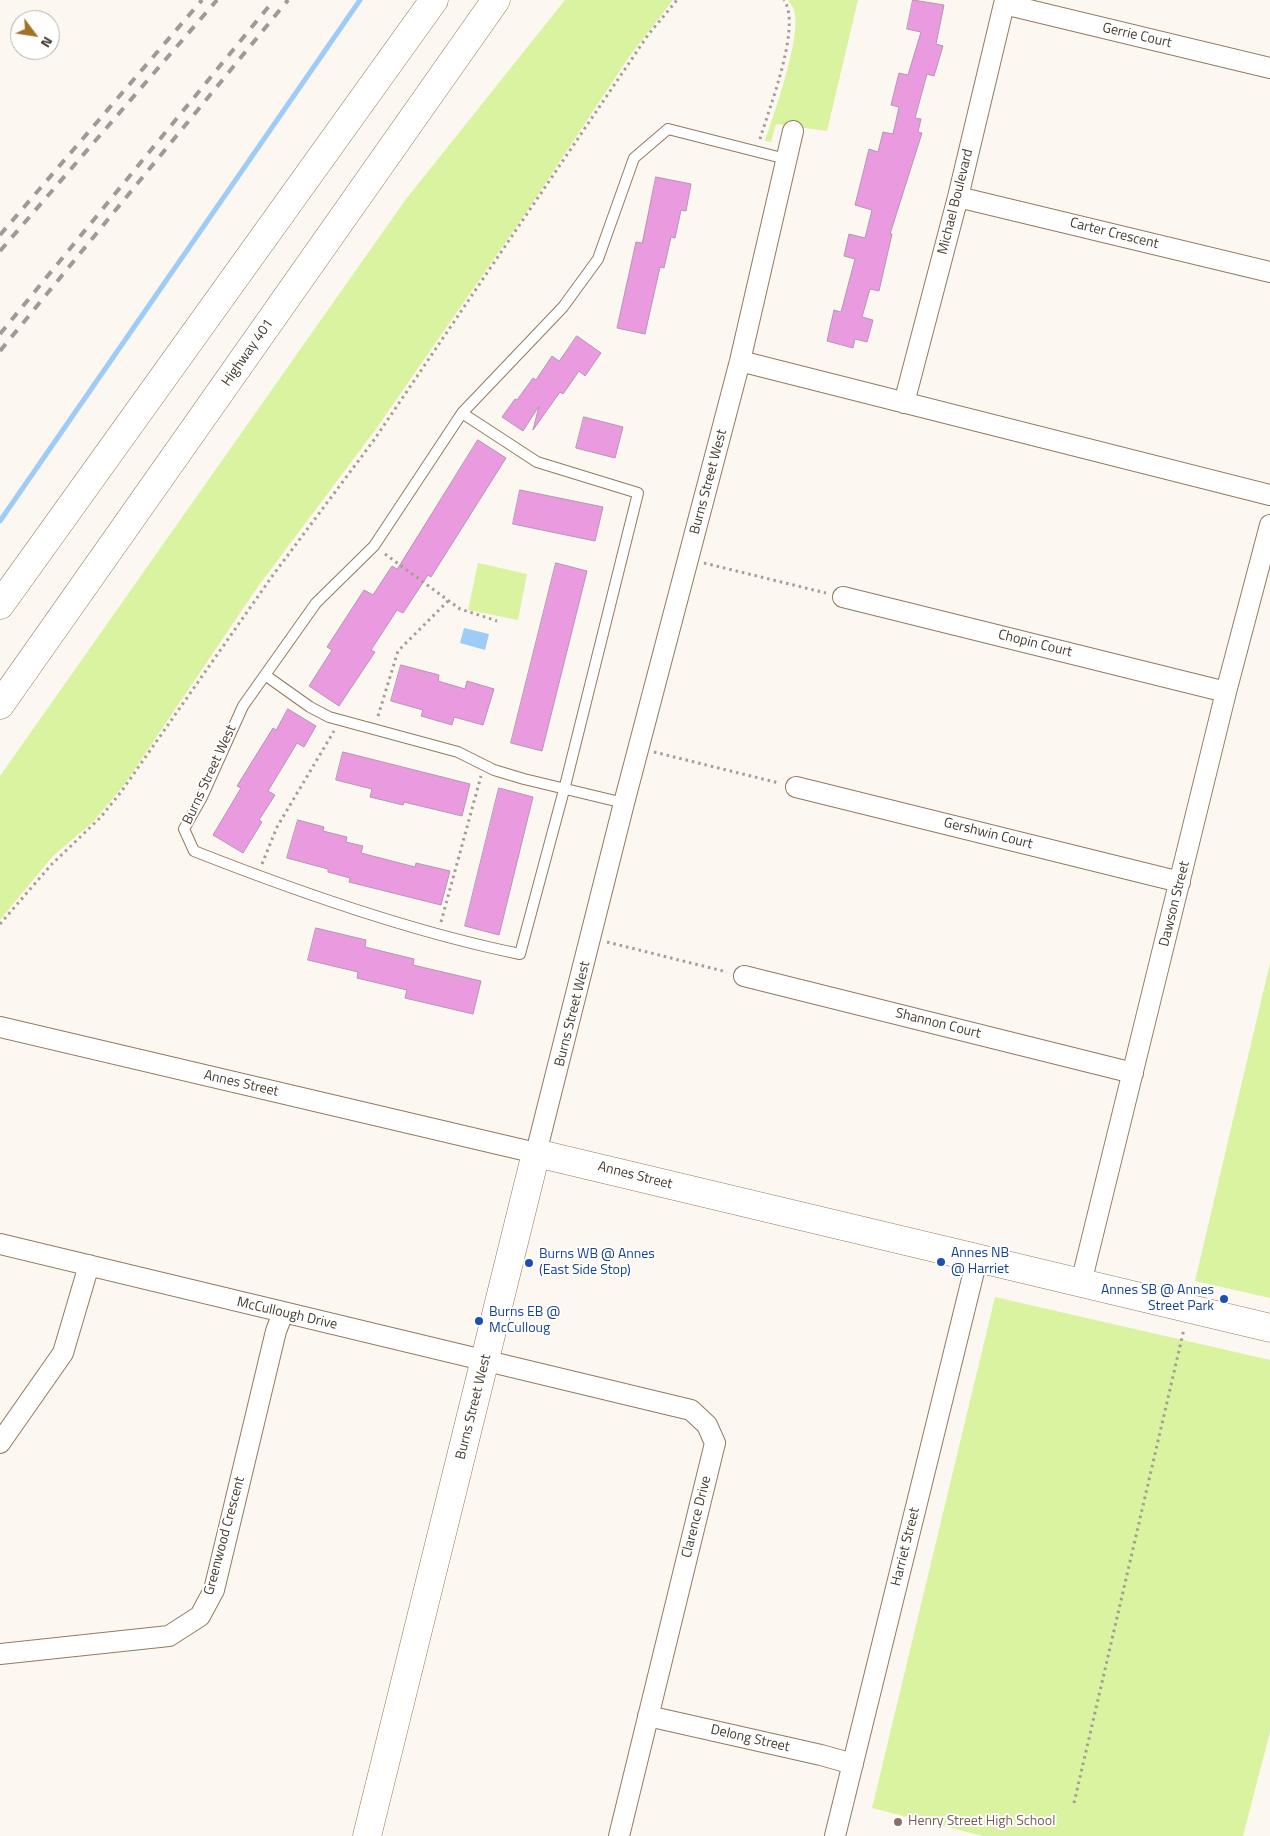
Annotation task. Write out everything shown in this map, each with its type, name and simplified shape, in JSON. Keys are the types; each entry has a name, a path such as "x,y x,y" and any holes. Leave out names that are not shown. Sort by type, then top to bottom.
{"main road":[{"path":"0,605 434,0"},
{"name":"Highway 401","path":"0,705 496,0"},
{"name":"Annes Street","path":"536,1152 1270,1328"},
{"name":"Burns Street West","path":"367,1836 536,1152"}],"street":[{"name":"Gerrie Court","path":"1004,2 1270,68"},
{"name":"Michael Boulevard","path":"904,403 958,197 1004,2"},
{"name":"Burns Street West","path":"536,1152 592,938 624,803 740,362 793,131"},
{"name":"Carter Crescent","path":"958,197 1270,272"},
{"path":"740,362 1270,495"},
{"name":"Dawson Street","path":"1081,1283 1226,692 1270,525"},
{"name":"Chopin Court","path":"843,597 1226,692"},
{"name":"Gershwin Court","path":"796,787 1180,882"},
{"name":"Shannon Court","path":"744,976 1133,1073"},
{"name":"Annes Street","path":"0,1027 536,1152"},
{"name":"McCullough Drive","path":"0,1244 486,1360"},
{"name":"Harriet Street","path":"835,1836 977,1259"},
{"path":"0,1443 63,1353 89,1265"},
{"name":"Greenwood Crescent","path":"0,1654 169,1636 200,1616 214,1590 276,1331 283,1313"},
{"name":"Clarence Drive","path":"486,1360 691,1410 707,1425 715,1444 619,1836"},
{"name":"Delong Street","path":"648,1716 853,1764"}],"lane":[{"name":"Burns Street West","path":"462,413 537,462 638,493 564,790 520,954 458,941 257,876 194,851 184,829 202,796 243,706 316,603 374,546 462,413 563,307 598,259 634,158 668,129 786,159"},
{"path":"264,675 310,707 339,720 458,752 524,780 624,803"}],"path":[{"path":"0,924 51,864 100,818 122,792 273,575 374,440 648,35 677,0"},
{"path":"756,151 791,24 788,6 784,0"},
{"path":"374,546 460,610 497,621"},
{"path":"688,559 843,597"},
{"path":"374,729 398,651 434,618 448,601"},
{"path":"257,876 277,827 339,720"},
{"path":"639,748 796,787"},
{"path":"438,934 484,764"},
{"path":"592,938 744,976"},
{"path":"1074,1803 1189,1309"}],"green space":[{"path":"565,0 673,0 629,57 523,217 376,429 257,588 124,785 93,822 53,856 0,920 0,776 406,199"},
{"path":"788,0 858,0 827,131 776,124 771,142 765,141 786,75 794,38 794,10"},
{"path":"478,563 527,574 518,620 468,610"},
{"path":"1270,963 1270,1298 1195,1281"},
{"path":"995,1297 1270,1360 1270,1732 1243,1836 983,1836 872,1808"}],"water":[{"path":"464,628 489,634 485,650 460,643"}],"building":[{"path":"913,0 944,5 936,44 943,46 934,76 927,74 915,118 921,119 918,132 922,133 890,234 892,234 879,291 870,289 862,317 873,320 867,342 855,339 853,348 827,341 834,310 841,312 855,259 844,256 849,234 865,238 872,210 855,205 869,149 878,152 883,132 893,134 899,107 891,105 899,73 908,75 921,32 907,29"},
{"path":"656,177 691,184 686,211 681,210 675,238 671,237 664,268 660,267 645,334 617,328 636,242 642,243"},
{"path":"577,336 601,353 585,376 579,371 563,394 560,392 533,430 539,406 523,431 502,417 533,378 536,380 552,356 559,361"},
{"path":"584,417 623,427 615,458 576,448"},
{"path":"478,440 506,458 431,577 428,575 403,613 397,610 371,650 375,652 339,706 309,686 332,650 327,647 364,590 373,595 392,566 397,569"},
{"path":"520,490 603,507 595,541 513,524"},
{"path":"556,563 587,571 542,751 511,743"},
{"path":"401,665 439,675 438,681 465,689 467,681 494,689 483,725 454,717 452,725 421,716 423,710 391,701"},
{"path":"288,709 316,726 304,747 297,743 268,791 275,795 259,820 262,822 243,853 213,835 241,788 237,786 273,728 276,730"},
{"path":"343,752 470,784 462,816 404,802 403,805 370,797 372,789 336,780"},
{"path":"499,788 533,797 499,935 465,926"},
{"path":"298,820 324,827 323,831 347,837 346,842 363,846 361,853 415,867 416,863 450,871 441,905 349,882 350,878 328,872 328,869 287,858"},
{"path":"316,928 366,940 365,947 414,959 413,965 481,981 473,1014 405,998 407,990 357,978 358,972 308,960"}],"waterway":[{"path":"0,521 360,0"}],"railway":[{"path":"0,235 202,0"},
{"path":"0,251 217,0"},
{"path":"0,334 274,0"},
{"path":"0,351 288,0"}],"place":[{"name":"Annes NB @ Harriet","path":"941,1262"},
{"name":"Burns WB @ Annes (East Side Stop)","path":"529,1263"},
{"name":"Annes SB @ Annes Street Park","path":"1224,1299"},
{"name":"Burns EB @ McCulloug","path":"479,1321"},
{"name":"Henry Street High School","path":"898,1822"}]}
